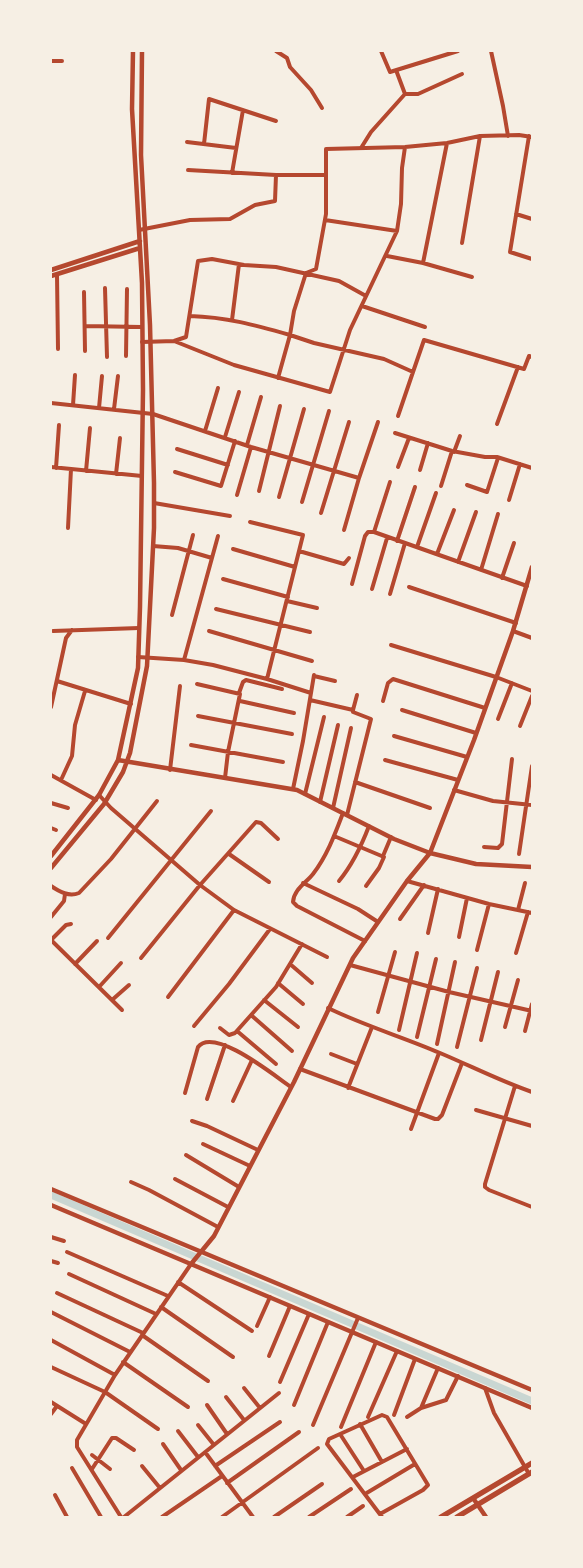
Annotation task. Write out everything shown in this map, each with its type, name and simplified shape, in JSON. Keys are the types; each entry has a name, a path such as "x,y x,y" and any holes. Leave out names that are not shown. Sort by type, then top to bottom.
{"main road":[{"path":"441,1517 532,1463"},
{"path":"457,1517 530,1473"}],"street":[{"path":"51,856 98,797 118,760 131,704 138,657 143,412 140,241 132,109 133,51"},
{"path":"51,868 105,801 127,762 139,712 147,658 154,502 153,414 146,228 141,155 142,51"},
{"path":"276,51 286,58 290,67 311,90 322,108"},
{"path":"381,51 390,72 458,51"},
{"path":"491,51 508,136"},
{"path":"51,61 62,61"},
{"path":"396,70 406,94"},
{"path":"361,148 371,132 406,94 418,94 462,74"},
{"path":"204,144 209,99 276,120"},
{"path":"232,173 243,110"},
{"path":"462,242 480,136"},
{"path":"306,273 316,269 325,220 326,149 405,147 447,143 480,136 530,137 510,252 532,259"},
{"path":"187,142 236,148"},
{"path":"424,264 447,143"},
{"path":"174,341 209,356 330,392 350,330 397,231 405,147"},
{"path":"188,170 276,175 325,175"},
{"path":"139,230 190,220 230,219 255,205 275,201 276,175"},
{"path":"516,214 532,219"},
{"path":"325,220 397,231"},
{"path":"51,270 140,241"},
{"path":"58,349 54,275 140,248"},
{"path":"386,256 472,277"},
{"path":"142,342 174,341 186,337 198,261 212,259 239,264 276,267 306,273 339,281 366,296"},
{"path":"232,320 239,264"},
{"path":"278,378 290,335 294,311 306,273"},
{"path":"106,288 107,357"},
{"path":"126,356 127,289"},
{"path":"84,292 85,351"},
{"path":"362,306 425,327"},
{"path":"190,316 232,320 384,359 414,372"},
{"path":"84,326 142,327"},
{"path":"398,416 424,340 524,369 529,356 532,358"},
{"path":"497,424 518,367"},
{"path":"73,405 75,375"},
{"path":"99,408 102,376"},
{"path":"114,409 118,376"},
{"path":"205,431 218,388"},
{"path":"225,437 239,392"},
{"path":"247,445 261,397"},
{"path":"51,403 153,414 252,447 359,478"},
{"path":"259,491 280,406"},
{"path":"279,497 304,410"},
{"path":"302,502 329,411"},
{"path":"321,513 349,422"},
{"path":"344,530 378,422"},
{"path":"59,426 53,468 142,476"},
{"path":"86,471 90,428"},
{"path":"395,433 453,452 498,458 532,468"},
{"path":"441,486 460,436"},
{"path":"116,474 120,438"},
{"path":"398,467 409,438"},
{"path":"175,472 221,486 235,441"},
{"path":"420,470 428,443"},
{"path":"237,495 252,447"},
{"path":"177,449 228,465"},
{"path":"466,486 486,492 498,458"},
{"path":"509,500 520,464"},
{"path":"68,528 71,469"},
{"path":"374,532 390,482"},
{"path":"397,541 415,487"},
{"path":"417,547 436,494"},
{"path":"154,502 230,516"},
{"path":"437,554 454,510"},
{"path":"458,562 476,512"},
{"path":"481,570 498,514"},
{"path":"250,522 303,535 267,679"},
{"path":"352,584 365,536 368,532 374,532 527,586"},
{"path":"172,615 193,535"},
{"path":"184,660 218,536"},
{"path":"372,589 387,538"},
{"path":"390,594 405,543"},
{"path":"502,578 514,543"},
{"path":"153,546 178,548 212,558"},
{"path":"233,549 295,567"},
{"path":"299,551 344,564 349,558"},
{"path":"279,1393 123,1517 76,1443 123,1362 191,1264 214,1236 291,1088 350,965 407,881 430,853 516,623 532,567"},
{"path":"223,579 317,608"},
{"path":"409,587 516,623"},
{"path":"216,609 310,632"},
{"path":"53,631 140,628"},
{"path":"51,707 66,638 72,630"},
{"path":"209,631 312,661"},
{"path":"513,631 532,638"},
{"path":"391,645 496,677 532,691"},
{"path":"138,657 184,660 267,679 311,693"},
{"path":"293,789 314,676 335,682"},
{"path":"382,701 388,683 393,679 485,708"},
{"path":"225,778 228,752 240,701 239,693 244,680 282,689"},
{"path":"57,681 131,704"},
{"path":"498,719 512,683"},
{"path":"196,684 239,693"},
{"path":"170,770 180,686"},
{"path":"61,780 72,756 75,725 85,691"},
{"path":"353,710 356,695"},
{"path":"520,726 532,696"},
{"path":"310,700 353,710 353,712 371,720 345,814 324,858 293,899 294,903 365,941"},
{"path":"240,701 294,713"},
{"path":"402,710 476,733"},
{"path":"198,716 292,734"},
{"path":"305,794 324,717"},
{"path":"320,802 338,726"},
{"path":"333,808 351,728"},
{"path":"394,736 467,757"},
{"path":"191,745 283,762"},
{"path":"484,847 498,848 501,846 512,759"},
{"path":"118,760 293,789 391,838 430,853 476,864 532,867"},
{"path":"385,760 458,780"},
{"path":"520,854 529,805 532,766"},
{"path":"51,775 105,801 200,885 234,910 327,957"},
{"path":"354,782 430,808"},
{"path":"454,790 493,801 529,805"},
{"path":"51,886 66,894 75,894 86,886 158,802"},
{"path":"51,803 68,808"},
{"path":"108,938 211,811"},
{"path":"142,958 200,885 256,822 261,823 278,839"},
{"path":"339,881 349,869 369,826"},
{"path":"334,836 382,856"},
{"path":"366,886 384,859 382,856 391,838"},
{"path":"229,854 269,882"},
{"path":"407,881 489,904 530,912 516,953"},
{"path":"518,910 524,883"},
{"path":"303,884 358,909 378,922"},
{"path":"400,919 424,885"},
{"path":"428,933 438,889"},
{"path":"51,917 64,901 66,894"},
{"path":"459,937 468,898"},
{"path":"477,950 489,904"},
{"path":"168,997 234,910"},
{"path":"71,924 66,925 51,940 122,1010"},
{"path":"194,1026 229,984 270,929"},
{"path":"75,964 97,941"},
{"path":"220,1028 230,1035 237,1031 278,984 302,944"},
{"path":"378,1012 394,952"},
{"path":"399,1030 417,953"},
{"path":"417,1038 436,959"},
{"path":"437,1044 455,962"},
{"path":"99,987 121,963"},
{"path":"290,964 312,983"},
{"path":"350,965 429,987 531,1011"},
{"path":"457,1047 476,968"},
{"path":"481,1040 498,972"},
{"path":"505,1027 518,980"},
{"path":"278,984 303,1004"},
{"path":"112,1000 129,985"},
{"path":"264,1000 298,1027"},
{"path":"525,1030 532,1004"},
{"path":"328,1008 532,1092"},
{"path":"251,1015 292,1051"},
{"path":"348,1088 372,1027"},
{"path":"237,1031 276,1064"},
{"path":"185,1093 198,1047 201,1043 214,1042 252,1060 291,1088"},
{"path":"207,1099 225,1046"},
{"path":"411,1129 439,1053"},
{"path":"331,1054 358,1064"},
{"path":"233,1101 252,1060"},
{"path":"300,1069 348,1088 438,1119 442,1115 462,1063"},
{"path":"514,1086 485,1187 532,1207"},
{"path":"476,1110 532,1126"},
{"path":"192,1121 258,1150"},
{"path":"203,1144 250,1166"},
{"path":"186,1155 239,1187"},
{"path":"174,1179 228,1207"},
{"path":"131,1182 218,1228"},
{"path":"51,1189 532,1390"},
{"path":"51,1205 532,1408"},
{"path":"51,1238 64,1241"},
{"path":"67,1252 168,1296"},
{"path":"51,1261 58,1263"},
{"path":"69,1274 156,1314"},
{"path":"178,1282 252,1331"},
{"path":"57,1293 143,1334 208,1381"},
{"path":"257,1326 270,1298"},
{"path":"269,1356 290,1306"},
{"path":"160,1307 232,1357"},
{"path":"51,1312 130,1352"},
{"path":"280,1382 308,1314"},
{"path":"313,1425 358,1318"},
{"path":"294,1405 328,1322"},
{"path":"51,1340 115,1375"},
{"path":"341,1427 376,1342"},
{"path":"368,1417 397,1351"},
{"path":"394,1415 415,1359"},
{"path":"123,1362 188,1407"},
{"path":"51,1367 105,1392 158,1429"},
{"path":"421,1408 438,1368"},
{"path":"407,1417 421,1408 446,1400 458,1376"},
{"path":"244,1388 260,1408"},
{"path":"485,1388 494,1413 530,1473"},
{"path":"226,1398 244,1420"},
{"path":"51,1402 86,1424"},
{"path":"207,1405 227,1434"},
{"path":"51,1414 57,1406"},
{"path":"380,1416 386,1416 427,1482 427,1487 381,1515 326,1444 329,1439 340,1434 380,1416"},
{"path":"215,1466 280,1422"},
{"path":"360,1424 382,1462"},
{"path":"198,1425 214,1445"},
{"path":"178,1431 198,1457"},
{"path":"227,1483 299,1432"},
{"path":"340,1434 364,1471"},
{"path":"92,1469 112,1438 116,1438 134,1450"},
{"path":"162,1444 182,1470"},
{"path":"222,1517 318,1448"},
{"path":"353,1477 407,1449"},
{"path":"205,1452 253,1517"},
{"path":"92,1454 110,1469"},
{"path":"364,1494 415,1464"},
{"path":"142,1466 160,1488"},
{"path":"72,1468 101,1517"},
{"path":"162,1517 222,1476"},
{"path":"274,1517 322,1484"},
{"path":"309,1517 351,1489"},
{"path":"55,1495 68,1517"},
{"path":"473,1498 486,1517"},
{"path":"347,1517 363,1506"}],"waterway":[{"path":"51,1195 532,1401"}]}
